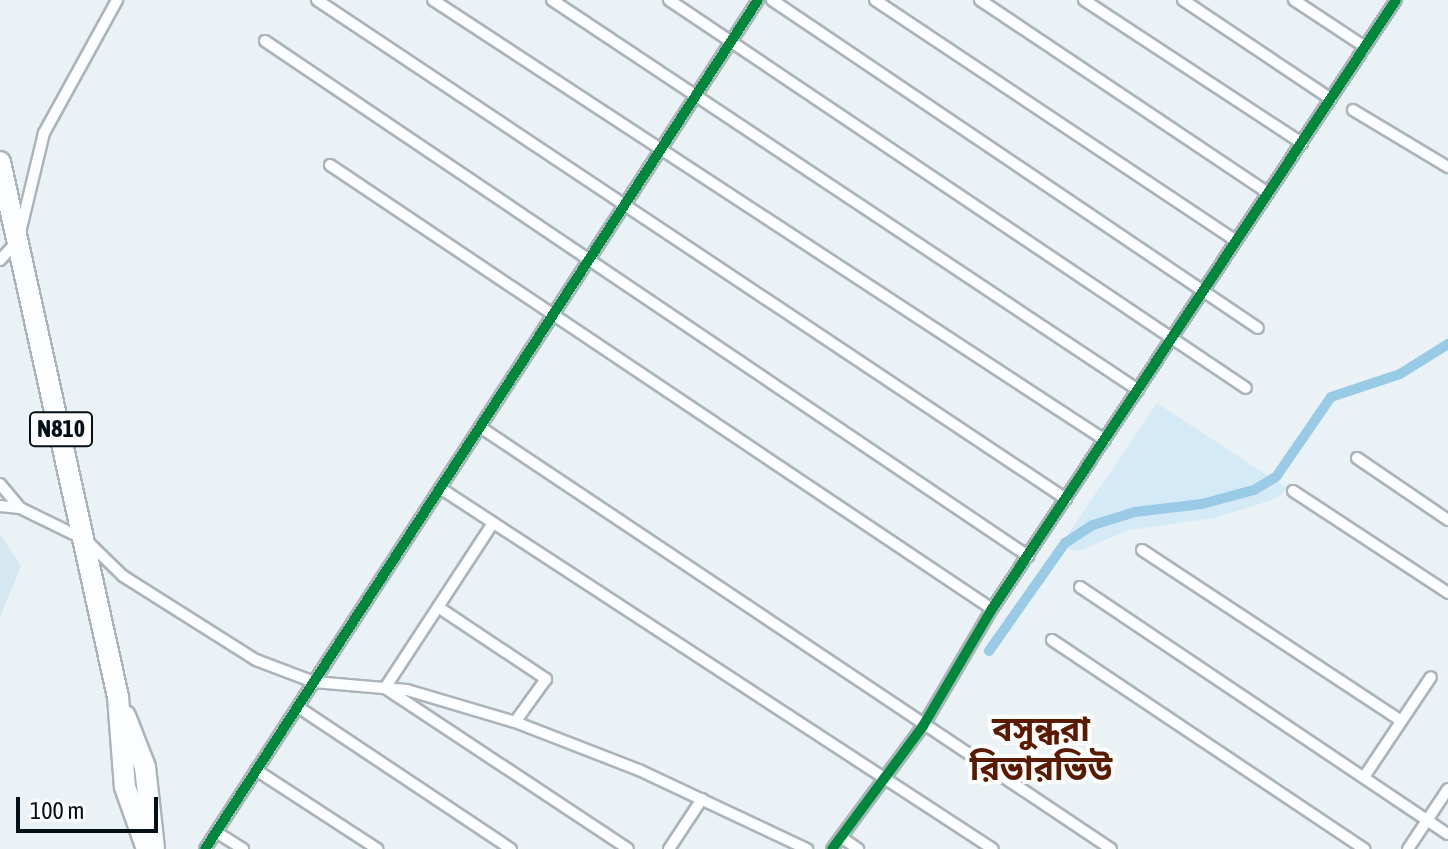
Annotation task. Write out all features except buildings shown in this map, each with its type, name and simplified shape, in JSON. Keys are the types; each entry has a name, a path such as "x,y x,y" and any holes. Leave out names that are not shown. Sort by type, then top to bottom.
{"highway":[{"name":"N810","path":"0,162 86,540 118,697 125,787 147,849"},
{"name":"N810","path":"118,697 145,767 154,849"}],"street":[{"path":"0,260 18,241 44,133 117,0"},
{"path":"317,0 1066,499"},
{"path":"433,0 1105,440"},
{"path":"552,0 1138,390"},
{"path":"669,0 1246,388"},
{"path":"205,849 758,0"},
{"path":"772,0 1205,289 1258,328"},
{"path":"875,0 1236,241"},
{"path":"980,0 1268,193"},
{"path":"1084,0 1302,143"},
{"path":"1183,0 1331,99"},
{"path":"1294,0 1365,47"},
{"path":"832,849 923,726 992,609 1396,0"},
{"path":"265,41 1028,556"},
{"path":"1353,110 1448,167"},
{"path":"330,165 992,609"},
{"path":"480,427 1111,849"},
{"path":"1357,458 1448,520"},
{"path":"0,484 20,508"},
{"path":"440,488 993,849"},
{"path":"1293,491 1448,593"},
{"path":"0,506 20,508 86,540 123,576 256,660 314,682 385,688 440,697 515,722 702,799 807,849"},
{"path":"385,688 493,523"},
{"path":"1142,550 1401,721"},
{"path":"1080,587 1448,834"},
{"path":"438,607 546,679 515,722"},
{"path":"1052,640 1364,849"},
{"path":"1364,777 1431,677"},
{"path":"385,688 628,849"},
{"path":"298,707 511,849"},
{"path":"256,770 377,849"},
{"path":"1408,849 1448,789"},
{"path":"669,849 702,799"},
{"path":"216,832 243,849"},
{"path":"841,837 858,849"}],"shaded area":[{"path":"1157,403 1288,489 1275,499 1214,518 1130,530 1078,551 1069,549 1069,533"},
{"path":"0,534 21,566 0,617"}],"waterway":[{"path":"989,651 1065,543 1093,525 1135,512 1202,504 1254,490 1276,477 1331,397 1400,374 1448,344"}],"cycle path":[{"path":"205,849 758,0"},
{"path":"832,849 923,726 992,609 1396,0"}],"district":[{"name":"বসুন্ধরা রিভারভিউ","path":"1041,748"}]}
